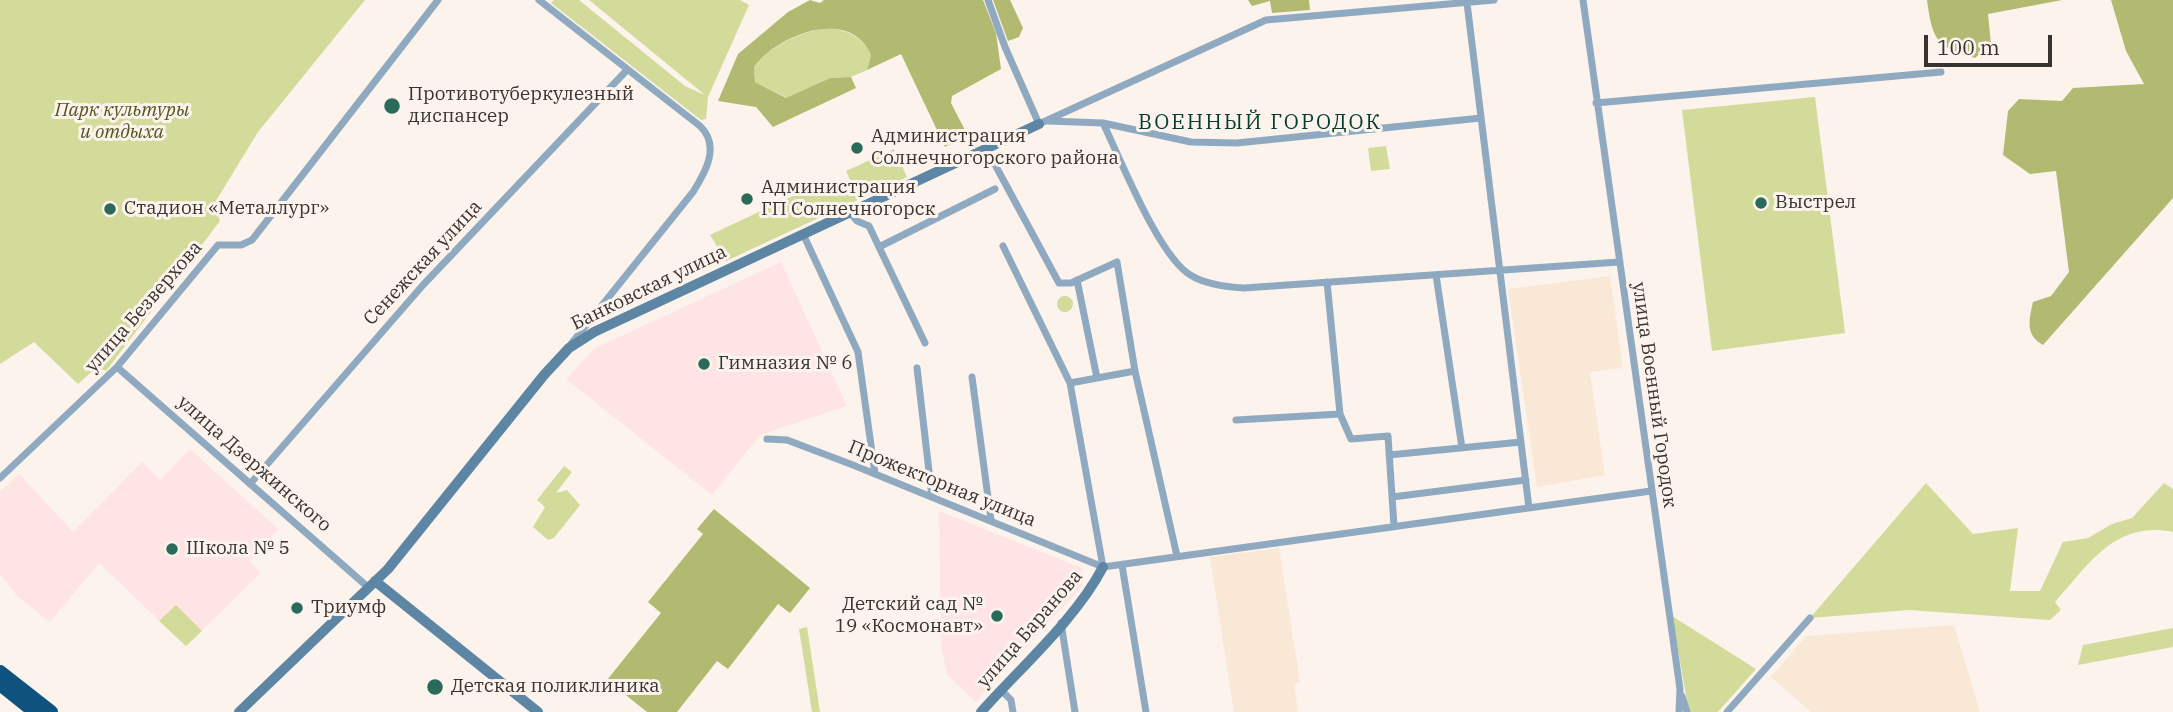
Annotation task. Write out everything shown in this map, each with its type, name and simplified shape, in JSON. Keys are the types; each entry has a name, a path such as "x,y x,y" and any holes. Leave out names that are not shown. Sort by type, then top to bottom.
{"highway":[{"path":"0,672 51,712"},
{"path":"0,684 35,712"}],"street":[{"name":"улица Безверхова","path":"0,478 117,367 218,245 242,245 252,240 438,0"},
{"path":"539,0 705,131 710,150 708,163 686,201 582,326 569,348"},
{"path":"988,0 1004,47 1042,122"},
{"path":"1042,122 1266,20 1493,0"},
{"name":"улица Военный Городок","path":"1583,0 1680,688 1679,712"},
{"path":"1467,3 1529,508"},
{"name":"Сенежская улица","path":"250,484 424,285 627,70"},
{"path":"1596,103 1941,72"},
{"path":"1042,122 1103,123 1191,142 1237,143 1481,118"},
{"name":"Банковская улица","path":"239,712 372,585 569,348 594,332 1042,122"},
{"path":"1103,123 1167,252 1192,276 1211,283 1244,288 1619,262"},
{"path":"986,148 1054,278 1065,284 1117,262 1135,371 1177,556"},
{"path":"879,247 995,189"},
{"path":"849,212 857,221 869,226 925,343"},
{"path":"803,234 855,341 875,474"},
{"path":"1003,246 1070,383 1102,567 1651,491"},
{"path":"1436,275 1462,447"},
{"path":"1077,280 1097,378"},
{"path":"1327,282 1340,414 1351,439 1388,436 1394,526"},
{"name":"улица Дзержинского","path":"117,367 250,484 372,585 538,712"},
{"path":"917,368 932,497"},
{"path":"1070,383 1135,371"},
{"path":"972,377 991,520"},
{"path":"1236,420 1340,414"},
{"name":"Прожекторная улица","path":"767,439 788,440 1102,567"},
{"path":"1389,455 1521,442"},
{"path":"1392,497 1526,481"},
{"path":"1122,565 1146,712"},
{"name":"улица Баранова","path":"981,712 1095,583 1102,567"},
{"path":"1727,712 1810,618"},
{"path":"1061,623 1075,712"},
{"path":"1680,688 1687,712"},
{"path":"1001,690 1011,700 1013,712"}],"shaded area":[{"name":"Гимназия № 6","path":"781,262 847,406 760,435 712,495 566,379 595,348"},
{"path":"1610,276 1623,368 1590,372 1605,475 1537,487 1508,289"},
{"name":"Школа № 5","path":"190,449 278,529 250,562 261,573 186,646 99,563 50,622 17,596 0,574 0,492 19,474 73,532 142,462 160,480"},
{"name":"Детский сад № 19 «Космонавт»","path":"939,511 1082,568 1083,585 976,702 948,676 941,647"},
{"path":"1279,548 1300,682 1294,684 1298,712 1234,712 1210,557"},
{"path":"1954,625 1980,712 1811,712 1771,677 1806,636"}],"green space":[{"name":"Парк культуры и отдыха","path":"0,0 365,0 258,132 214,204 220,221 106,371 97,367 78,384 34,342 0,364"},
{"path":"554,0 579,0 685,86 705,95 589,0 740,0 749,5 708,97 706,119 701,120 551,3"},
{"path":"810,0 820,3 824,0 983,0 996,33 1001,69 952,96 951,103 967,134 945,147 901,54 867,70 871,55 861,40 847,32 831,29 796,36 779,45 754,67 755,82 786,98 830,78 851,77 856,88 773,127 756,107 718,101 738,54 788,12"},
{"path":"993,0 1010,0 1023,28 1019,37 1008,41"},
{"path":"1248,0 1309,0 1310,10 1272,13 1270,1 1252,6"},
{"path":"1927,0 2062,0 1988,14 1991,44 1975,58 1952,50 1938,40 1931,24"},
{"path":"2111,0 2173,0 2173,198 2043,345 2031,332 2033,302 2051,296 2069,272 2056,171 2030,174 2003,155 2008,111 2019,99 2062,101 2073,88 2144,84 2126,51"},
{"path":"825,28 846,32 858,38 868,48 871,55 867,70 851,77 830,78 787,98 755,82 754,67 768,53 795,37"},
{"name":"Выстрел","path":"1815,97 1845,333 1712,351 1682,110"},
{"path":"1386,146 1390,169 1371,171 1368,148"},
{"path":"894,149 907,177 726,261 710,235 820,183 825,194 851,182 846,171"},
{"path":"1065,296 1071,298 1071,310 1065,312 1059,310 1057,304 1059,298"},
{"path":"564,466 572,472 556,493 567,490 580,505 554,538 548,540 533,527 545,507 537,500"},
{"path":"1926,483 1973,534 2018,528 2010,591 2040,591 2063,542 2088,538 2112,524 2132,518 2164,483 2173,489 2173,532 2153,530 2135,533 2119,539 2105,549 2055,602 2061,610 2050,620 1909,610 1810,618"},
{"path":"714,509 810,588 790,613 778,604 728,669 717,661 677,712 647,712 607,680 661,613 648,602 703,534 697,529"},
{"path":"176,605 202,631 186,646 159,621"},
{"path":"1672,616 1756,669 1718,712 1689,712"},
{"path":"807,627 820,712 812,712 799,629"},
{"path":"2173,628 2173,647 2078,665 2083,645"}],"place":[{"name":"Противотуберкулезный диспансер","path":"392,106"},
{"name":"Администрация Солнечногорского района","path":"857,148"},
{"name":"Администрация ГП Солнечногорск","path":"747,199"},
{"name":"Выстрел","path":"1761,203"},
{"name":"Стадион «Металлург»","path":"110,209"},
{"name":"Гимназия № 6","path":"704,364"},
{"name":"Школа № 5","path":"172,549"},
{"name":"Триумф","path":"297,608"},
{"name":"Детский сад № 19 «Космонавт»","path":"997,616"},
{"name":"Детская поликлиника","path":"435,687"}],"district":[{"name":"ВОЕННЫЙ ГОРОДОК","path":"1260,123"}]}
